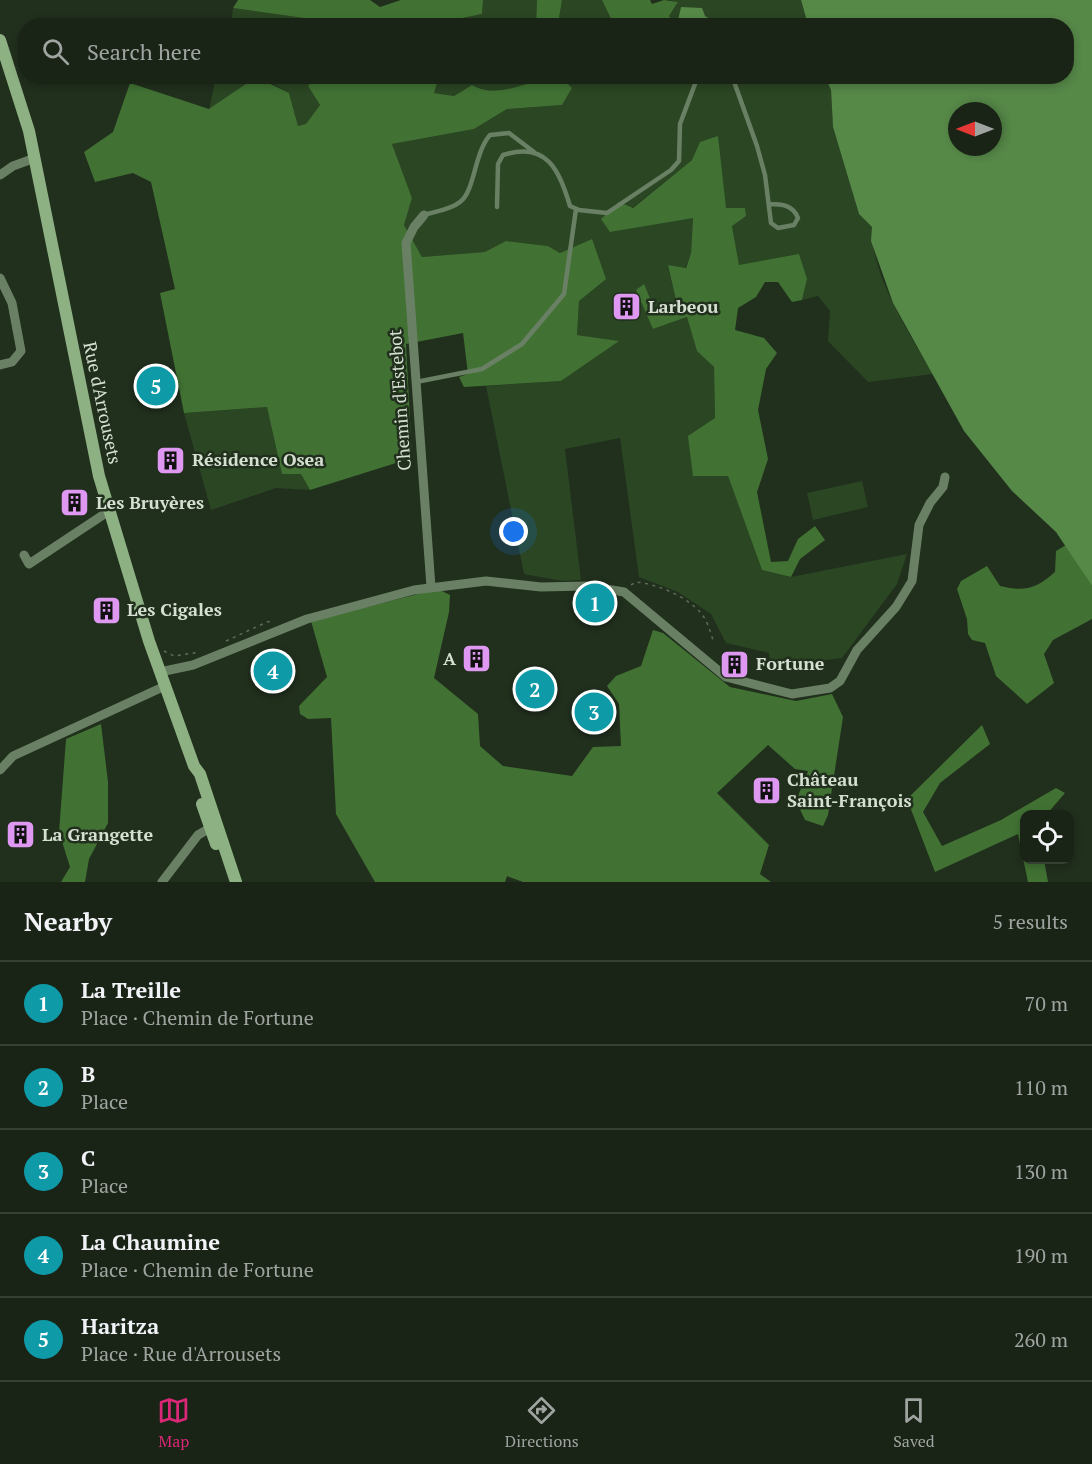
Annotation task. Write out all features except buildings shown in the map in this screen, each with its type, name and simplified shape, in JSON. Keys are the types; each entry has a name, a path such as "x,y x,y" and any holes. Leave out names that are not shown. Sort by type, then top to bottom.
{"main road":[{"name":"Rue d'Arrousets","path":"0,40 20,98 35,158 86,423 109,511 149,641 194,766 200,774 214,826 234,876"}],"street":[{"path":"0,175 13,166 35,158"},
{"name":"Chemin d'Estebot","path":"424,215 414,227 406,243 431,587"},
{"path":"0,278 12,303 21,351 12,362 0,364"},
{"path":"160,672 193,665 292,624 431,587 486,581 541,587 594,586 624,592 726,677 792,694 830,688 840,681 857,650 896,607 912,581 919,525 930,503 943,487 945,477"},
{"path":"24,555 29,564 109,511"},
{"path":"0,770 13,756 165,686"},
{"path":"162,882 198,835 214,826"}],"lane":[{"path":"424,215 461,202 468,191 483,143 490,135 509,133 554,164 570,206 576,209 607,213 671,170 679,161 680,124 695,84"},
{"path":"735,84 757,146 770,204 771,223 778,228 794,225 798,218 795,212 782,204 770,204"},
{"path":"497,207 498,164 503,155 515,152 534,152"},
{"path":"416,382 482,369 522,344 564,294 576,209"}],"path":[{"path":"624,592 636,582 666,590 701,613 713,640"},
{"path":"225,641 267,622 282,620 292,624"},
{"path":"149,641 155,639 164,651 174,656 206,650"}],"shaded area":[{"path":"238,0 370,0 380,7 401,0 483,0 482,14 463,18 304,18 233,8"},
{"path":"483,0 537,0 536,18 463,18 482,14"},
{"path":"537,0 562,0 559,18 536,18"},
{"path":"562,0 602,0 611,18 559,18"},
{"path":"602,0 650,0 652,4 664,0 678,2 669,16 671,18 611,18"},
{"path":"668,0 801,0 806,18 671,18 669,16 678,2"},
{"path":"801,0 1092,0 1092,586 1056,532 1012,491 964,431 893,303 871,241 872,227 859,214 833,127 831,90 828,84 1074,84 1074,18 806,18"},
{"path":"681,7 702,8 708,18 679,18"},
{"path":"233,8 304,18 232,18"},
{"path":"130,84 209,109 246,84 270,84 289,93 298,126 306,124 320,105 308,86 310,84 437,84 434,93 454,96 472,85 482,89 505,90 528,84 568,84 572,88 562,105 507,109 474,129 392,144 412,198 404,225 422,257 485,252 506,241 548,246 560,253 592,239 606,279 579,301 577,335 619,341 561,381 464,387 459,377 468,374 463,333 406,344 412,458 310,490 301,474 282,474 267,407 184,413 160,293 175,289 151,182 133,173 95,182 84,152 113,132"},
{"path":"214,84 246,84 209,110"},
{"path":"273,84 310,84 308,86 320,105 306,124 298,126 289,93"},
{"path":"437,84 529,84 499,90 489,90 472,85 454,96 434,93"},
{"path":"568,84 828,84 831,90 833,127 859,214 872,227 877,264 884,284 933,374 868,382 828,341 830,311 818,296 802,300 807,279 739,266 732,225 746,216 745,208 726,208 700,143 692,160 632,208 611,232 693,217 691,253 685,268 668,265 676,300 654,308 653,329 687,317 697,350 714,367 715,418 693,476 728,476 762,570 791,577 907,554 897,584 842,658 770,667 769,653 726,643 711,614 678,592 639,577 620,438 565,449 581,580 562,581 524,574 486,386 561,381 618,341 577,335 579,301 592,239 560,253 548,246 506,241 486,252 422,257 404,225 412,198 392,144 474,129 507,109 562,105 572,88"},
{"path":"718,136 726,208 745,208 746,216 732,226 739,265 799,254 807,279 802,300 792,302 778,282 765,282 756,297 738,308 735,330 764,338 777,353 766,369 758,410 768,459 757,492 771,562 788,561 798,539 815,526 825,540 800,559 791,577 762,570 728,476 693,476 688,436 715,418 714,367 697,351 687,317 653,329 636,290 644,284 654,308 676,300 668,265 686,268 691,253 693,218 610,232 601,219 619,202 633,208 692,160 700,142"},
{"path":"267,407 282,474 301,474 310,490 276,488 211,510 184,413"},
{"path":"862,481 868,507 813,520 807,493"},
{"path":"1066,545 1092,586 1092,619 1053,640 1044,654 1054,683 1027,704 996,676 985,643 972,640 968,634 967,619 957,589 961,581 987,566 1000,586 1016,589 1030,588 1055,572 1056,551"},
{"path":"438,589 450,595 449,612 434,678 478,714 480,746 503,766 572,776 593,747 621,746 619,704 607,686 616,676 641,666 653,630 663,633 730,687 796,701 832,694 843,717 828,815 823,826 805,820 796,801 808,771 795,769 768,745 717,793 769,845 760,874 771,882 523,882 507,876 505,882 375,882 336,814 331,718 308,719 300,714 299,706 327,677 311,621"},
{"path":"101,724 108,782 108,823 89,859 85,882 61,882 70,867 59,832 66,739"},
{"path":"982,725 990,744 940,783 923,812 942,846 1001,820 1056,788 1065,793 1050,810 1020,810 1020,844 1018,834 935,872 907,799"},
{"path":"1024,864 1045,864 1048,882 1028,882"}],"place":[{"name":"Larbeou","path":"627,307"},
{"name":"Haritza","path":"156,386"},
{"name":"Résidence Osea","path":"171,460"},
{"name":"Les Bruyères","path":"75,503"},
{"name":"La Treille","path":"595,603"},
{"name":"Les Cigales","path":"106,610"},
{"name":"A","path":"477,659"},
{"name":"Fortune","path":"735,664"},
{"name":"La Chaumine","path":"273,671"},
{"name":"B","path":"535,689"},
{"name":"C","path":"594,712"},
{"name":"Château Saint-François","path":"766,790"},
{"name":"La Grangette","path":"21,835"}]}
